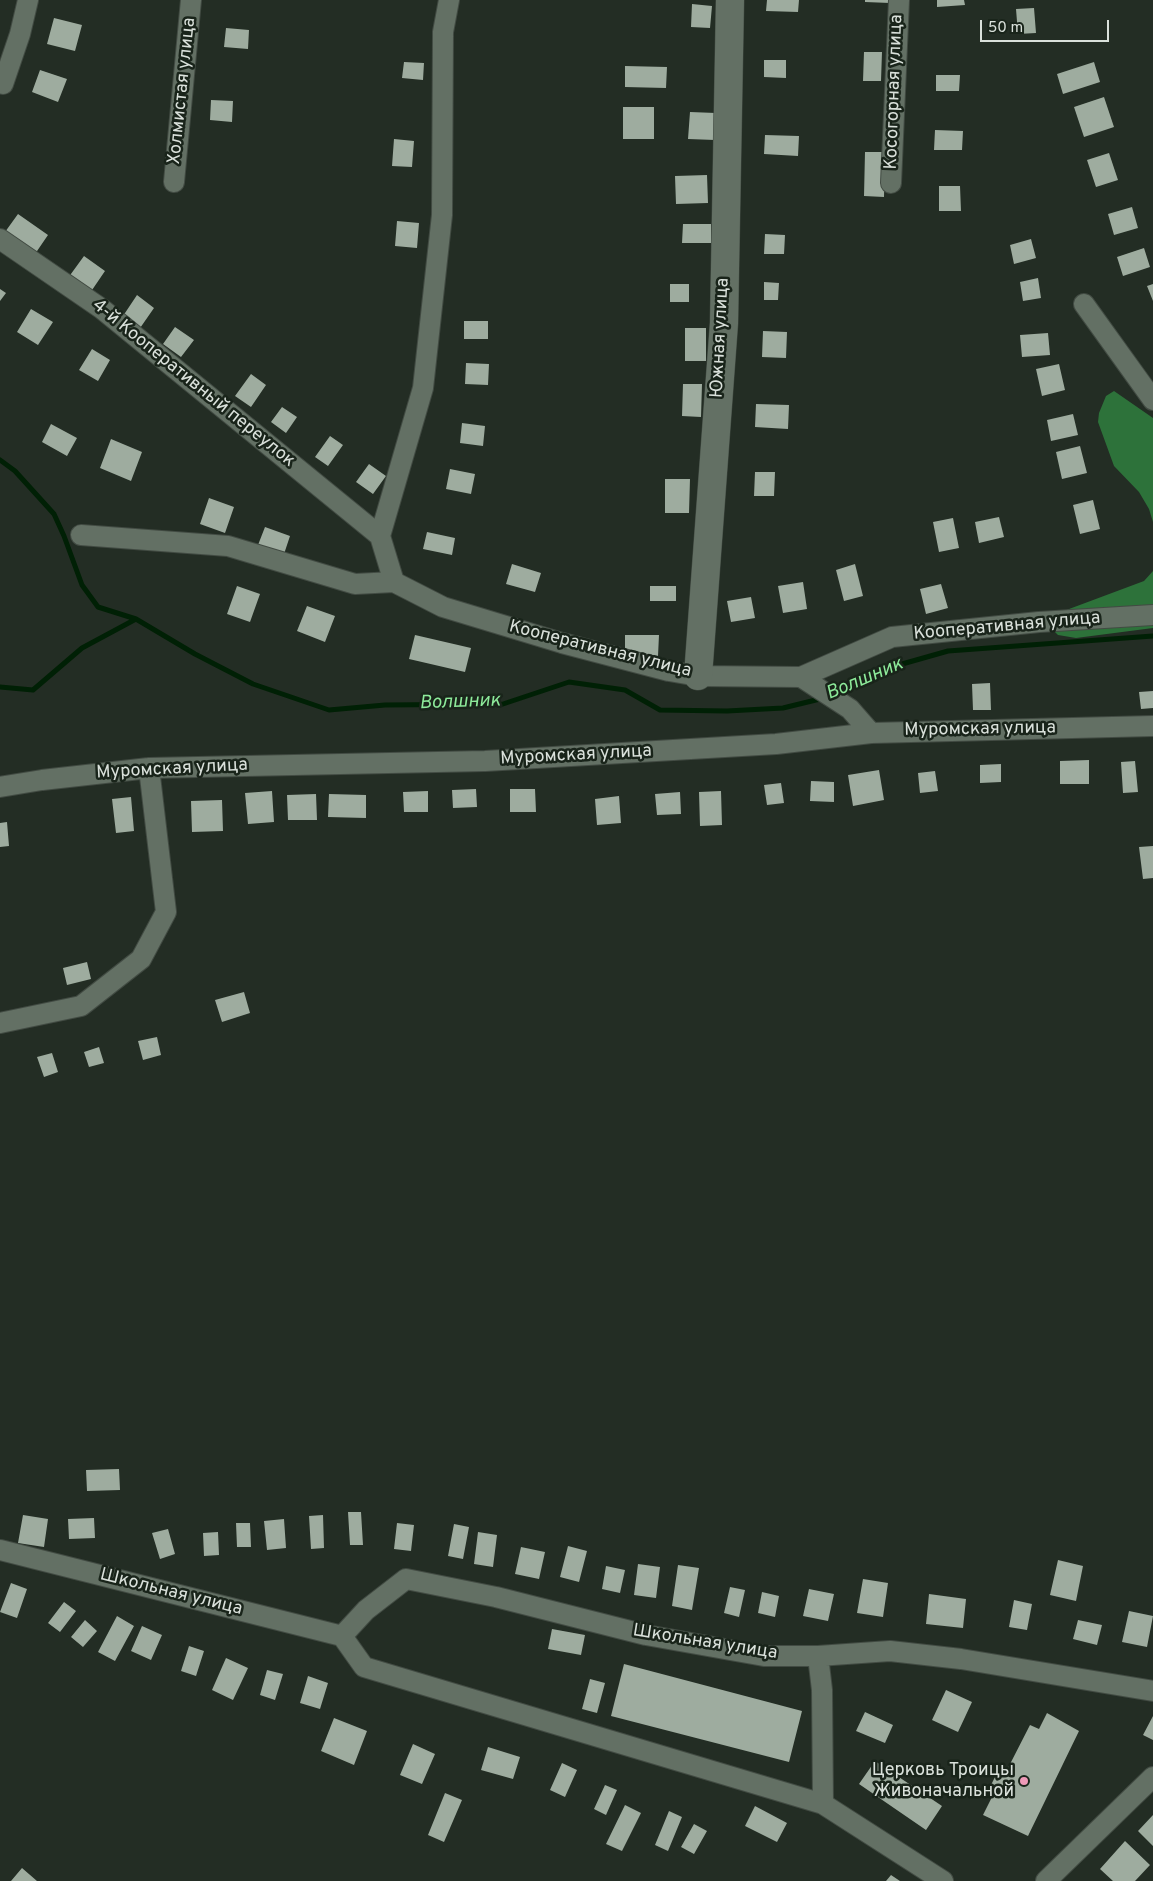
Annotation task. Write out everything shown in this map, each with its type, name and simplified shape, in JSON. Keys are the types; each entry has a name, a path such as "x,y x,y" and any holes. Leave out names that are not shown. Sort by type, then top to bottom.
{"street":[{"path":"3,84 28,0"},
{"name":"Холмистая улица","path":"174,182 192,0"},
{"path":"394,582 380,536 423,388 442,215 442,32 449,0"},
{"name":"Южная улица","path":"698,676 724,323 730,0"},
{"name":"Косогорная улица","path":"891,183 899,0"},
{"name":"4-й Кооперативный переулок","path":"0,239 102,309 380,536"},
{"path":"1084,304 1153,400"},
{"name":"Кооперативная улица","path":"81,535 228,546 355,584 394,582 443,607 562,643 669,672 698,676 801,677 892,637 1039,622 1153,615"},
{"path":"801,677 850,709 871,733"},
{"name":"Муромская улица","path":"0,787 42,780 149,768 485,761 776,744 871,733 1153,726"},
{"path":"0,1023 81,1006 142,959 166,912 149,768"},
{"name":"Школьная улица","path":"0,1550 342,1636 366,1610 406,1579 496,1597 646,1636 764,1656 818,1656 890,1651 961,1659 1153,1691"},
{"path":"342,1636 364,1667 823,1804 943,1881"},
{"path":"818,1656 822,1690 823,1804"},
{"path":"1046,1881 1153,1777"}],"green space":[{"path":"1114,391 1153,418 1153,522 1149,509 1139,492 1114,466 1098,422 1099,413 1106,396"},
{"path":"1153,571 1153,628 1076,638 1058,635 1051,628 1061,612 1144,581"}],"building":[{"path":"767,0 799,0 798,12 766,11"},
{"path":"865,0 890,0 890,3 865,2"},
{"path":"937,0 964,0 965,5 937,7"},
{"path":"692,4 712,6 710,28 691,27"},
{"path":"1034,8 1036,33 1018,34 1016,9"},
{"path":"54,18 82,25 75,51 47,44"},
{"path":"226,28 249,30 248,49 224,47"},
{"path":"864,52 882,52 881,81 863,81"},
{"path":"764,60 786,60 786,78 764,77"},
{"path":"404,62 424,63 423,80 402,78"},
{"path":"1094,62 1100,82 1063,94 1057,74"},
{"path":"625,66 667,67 666,88 625,87"},
{"path":"40,70 67,79 58,102 32,92"},
{"path":"936,75 960,75 959,91 936,91"},
{"path":"1104,97 1114,127 1084,137 1074,107"},
{"path":"211,100 233,101 232,122 210,120"},
{"path":"623,107 654,107 654,139 623,139"},
{"path":"690,112 716,113 715,140 688,139"},
{"path":"935,130 963,131 962,150 934,150"},
{"path":"765,135 799,136 798,156 764,154"},
{"path":"394,139 414,141 412,167 392,166"},
{"path":"865,152 885,152 884,197 864,196"},
{"path":"1109,153 1118,180 1096,187 1087,160"},
{"path":"707,175 708,203 676,204 675,176"},
{"path":"939,186 960,186 961,211 939,211"},
{"path":"1132,207 1138,228 1114,235 1108,214"},
{"path":"18,214 48,235 35,254 5,232"},
{"path":"397,221 419,223 417,248 395,246"},
{"path":"683,224 711,224 711,243 682,243"},
{"path":"765,234 785,235 784,254 764,254"},
{"path":"1031,239 1036,258 1014,264 1010,245"},
{"path":"1144,248 1150,267 1123,276 1117,257"},
{"path":"84,256 105,271 90,293 68,278"},
{"path":"1038,278 1041,298 1023,301 1020,282"},
{"path":"764,282 779,283 778,300 764,300"},
{"path":"670,284 689,284 689,302 670,302"},
{"path":"1153,284 1153,301 1147,286"},
{"path":"0,289 6,293 0,301"},
{"path":"137,295 154,308 138,331 121,319"},
{"path":"31,309 53,322 38,345 17,332"},
{"path":"464,321 488,321 488,339 464,339"},
{"path":"175,327 194,340 181,357 163,344"},
{"path":"685,328 706,328 706,361 685,361"},
{"path":"763,331 787,332 786,358 762,357"},
{"path":"1048,333 1050,355 1022,357 1020,335"},
{"path":"92,349 110,360 98,381 79,370"},
{"path":"466,363 489,364 488,385 465,384"},
{"path":"1059,364 1065,390 1042,396 1036,369"},
{"path":"251,374 266,385 251,407 235,396"},
{"path":"683,384 702,384 701,417 682,416"},
{"path":"756,404 789,405 788,429 755,427"},
{"path":"282,407 297,417 286,433 271,422"},
{"path":"1073,414 1078,435 1051,441 1047,420"},
{"path":"462,423 485,426 483,446 460,443"},
{"path":"51,424 77,438 67,456 42,442"},
{"path":"330,436 343,445 328,466 315,457"},
{"path":"111,439 142,452 131,481 100,468"},
{"path":"1080,446 1087,473 1062,479 1056,452"},
{"path":"369,464 386,476 373,494 356,482"},
{"path":"450,469 475,474 471,494 446,489"},
{"path":"755,472 775,472 774,496 754,496"},
{"path":"665,479 690,479 689,513 665,513"},
{"path":"209,498 234,507 225,533 200,524"},
{"path":"1093,500 1100,529 1080,534 1073,505"},
{"path":"999,517 1004,537 979,543 975,522"},
{"path":"953,518 959,548 939,552 933,522"},
{"path":"265,527 290,536 284,554 258,545"},
{"path":"427,532 455,538 452,555 423,549"},
{"path":"512,564 541,573 535,592 506,584"},
{"path":"855,564 863,596 844,601 836,570"},
{"path":"803,582 807,609 783,613 778,586"},
{"path":"941,584 948,608 926,614 920,589"},
{"path":"237,586 260,594 250,622 227,614"},
{"path":"650,586 676,586 676,601 650,601"},
{"path":"751,597 755,618 731,622 727,601"},
{"path":"307,606 335,616 325,642 297,631"},
{"path":"415,635 471,648 465,672 409,659"},
{"path":"625,635 659,635 658,656 625,655"},
{"path":"990,683 991,710 973,710 972,684"},
{"path":"1153,691 1153,708 1141,709 1139,692"},
{"path":"1089,760 1089,784 1060,784 1060,761"},
{"path":"1135,761 1138,792 1123,793 1121,762"},
{"path":"1001,764 1001,782 980,783 980,765"},
{"path":"879,770 884,800 853,806 848,775"},
{"path":"935,771 938,791 920,793 918,773"},
{"path":"811,781 834,782 834,802 810,801"},
{"path":"781,783 784,803 767,805 764,785"},
{"path":"476,789 477,807 453,808 452,790"},
{"path":"510,789 535,789 536,812 510,812"},
{"path":"272,791 274,822 248,824 245,793"},
{"path":"428,791 428,812 404,812 403,792"},
{"path":"721,791 722,825 700,826 699,792"},
{"path":"680,792 681,814 657,815 655,794"},
{"path":"316,794 317,820 288,820 287,795"},
{"path":"329,794 366,795 366,818 328,817"},
{"path":"619,796 621,823 597,825 595,799"},
{"path":"131,797 134,831 116,833 112,799"},
{"path":"222,800 223,831 192,832 191,801"},
{"path":"7,822 9,846 0,847 0,823"},
{"path":"1153,846 1153,878 1143,879 1139,847"},
{"path":"87,962 91,979 67,985 63,968"},
{"path":"244,992 250,1013 222,1022 215,1000"},
{"path":"157,1037 161,1055 143,1060 138,1041"},
{"path":"99,1047 104,1063 89,1067 84,1052"},
{"path":"52,1053 58,1072 44,1077 37,1057"},
{"path":"119,1469 120,1490 87,1491 86,1470"},
{"path":"348,1512 361,1512 363,1545 350,1545"},
{"path":"23,1515 48,1519 44,1547 18,1543"},
{"path":"323,1515 324,1548 311,1549 309,1516"},
{"path":"94,1518 95,1538 69,1539 68,1519"},
{"path":"284,1519 286,1548 267,1550 264,1521"},
{"path":"236,1523 250,1523 251,1547 237,1547"},
{"path":"397,1523 414,1525 411,1551 394,1549"},
{"path":"454,1524 469,1527 463,1559 448,1556"},
{"path":"168,1529 175,1554 160,1559 152,1533"},
{"path":"218,1532 219,1555 204,1556 203,1533"},
{"path":"478,1532 497,1535 493,1567 474,1564"},
{"path":"568,1546 587,1551 579,1582 560,1577"},
{"path":"521,1547 545,1552 539,1579 515,1574"},
{"path":"1058,1560 1083,1566 1076,1601 1050,1595"},
{"path":"638,1564 660,1567 656,1598 634,1595"},
{"path":"678,1565 699,1568 692,1610 672,1606"},
{"path":"606,1566 625,1570 620,1593 602,1589"},
{"path":"863,1579 888,1583 883,1617 857,1613"},
{"path":"11,1583 27,1589 17,1618 0,1612"},
{"path":"730,1587 745,1590 739,1617 724,1613"},
{"path":"809,1589 834,1594 828,1621 803,1616"},
{"path":"762,1592 779,1596 775,1617 758,1613"},
{"path":"929,1594 966,1599 963,1628 926,1624"},
{"path":"1014,1600 1032,1604 1027,1630 1009,1627"},
{"path":"64,1602 76,1611 60,1632 48,1623"},
{"path":"1129,1611 1153,1616 1147,1647 1122,1642"},
{"path":"117,1616 134,1626 115,1661 98,1652"},
{"path":"85,1620 97,1631 83,1647 71,1637"},
{"path":"1078,1620 1102,1625 1097,1645 1073,1639"},
{"path":"142,1626 162,1635 151,1660 131,1651"},
{"path":"552,1629 585,1635 581,1655 548,1649"},
{"path":"189,1646 204,1651 196,1676 181,1671"},
{"path":"226,1658 248,1668 233,1700 212,1690"},
{"path":"624,1664 802,1711 789,1762 611,1716"},
{"path":"267,1670 283,1674 275,1700 260,1695"},
{"path":"308,1676 328,1683 320,1709 300,1703"},
{"path":"590,1679 605,1683 597,1713 582,1709"},
{"path":"946,1690 972,1702 958,1732 932,1720"},
{"path":"865,1712 893,1725 885,1743 856,1731"},
{"name":"Церковь Троицы Живоначальной","path":"1047,1713 1079,1731 1028,1836 983,1815 992,1797 986,1795 1001,1765 1008,1768 1030,1725 1039,1729"},
{"path":"1153,1716 1153,1740 1143,1735"},
{"path":"334,1718 367,1731 354,1765 321,1751"},
{"path":"413,1744 435,1754 422,1784 400,1775"},
{"path":"488,1747 520,1757 513,1779 481,1770"},
{"path":"875,1761 942,1806 926,1830 859,1784"},
{"path":"562,1763 577,1770 565,1797 550,1790"},
{"path":"605,1785 617,1790 606,1815 594,1809"},
{"path":"445,1793 462,1800 444,1842 428,1835"},
{"path":"625,1805 641,1813 622,1851 606,1844"},
{"path":"755,1806 787,1823 777,1842 745,1826"},
{"path":"669,1811 682,1817 668,1851 655,1845"},
{"path":"1153,1815 1153,1846 1138,1831"},
{"path":"694,1824 707,1831 694,1854 681,1847"},
{"path":"1125,1841 1150,1865 1135,1881 1113,1881 1100,1869"},
{"path":"22,1868 37,1881 11,1881"},
{"path":"891,1875 900,1881 886,1881"}],"waterway":[{"path":"0,460 15,471 54,514 82,585 98,607 136,619"},
{"name":"Волшник","path":"0,687 33,690 82,648 136,619 195,654 253,684 329,710 385,705 503,704 569,682 625,690 660,710 727,711 783,708 824,698"},
{"name":"Волшник","path":"837,693 881,670 948,651 1153,636"}],"place":[{"name":"Церковь Троицы Живоначальной","path":"1024,1781"}]}
